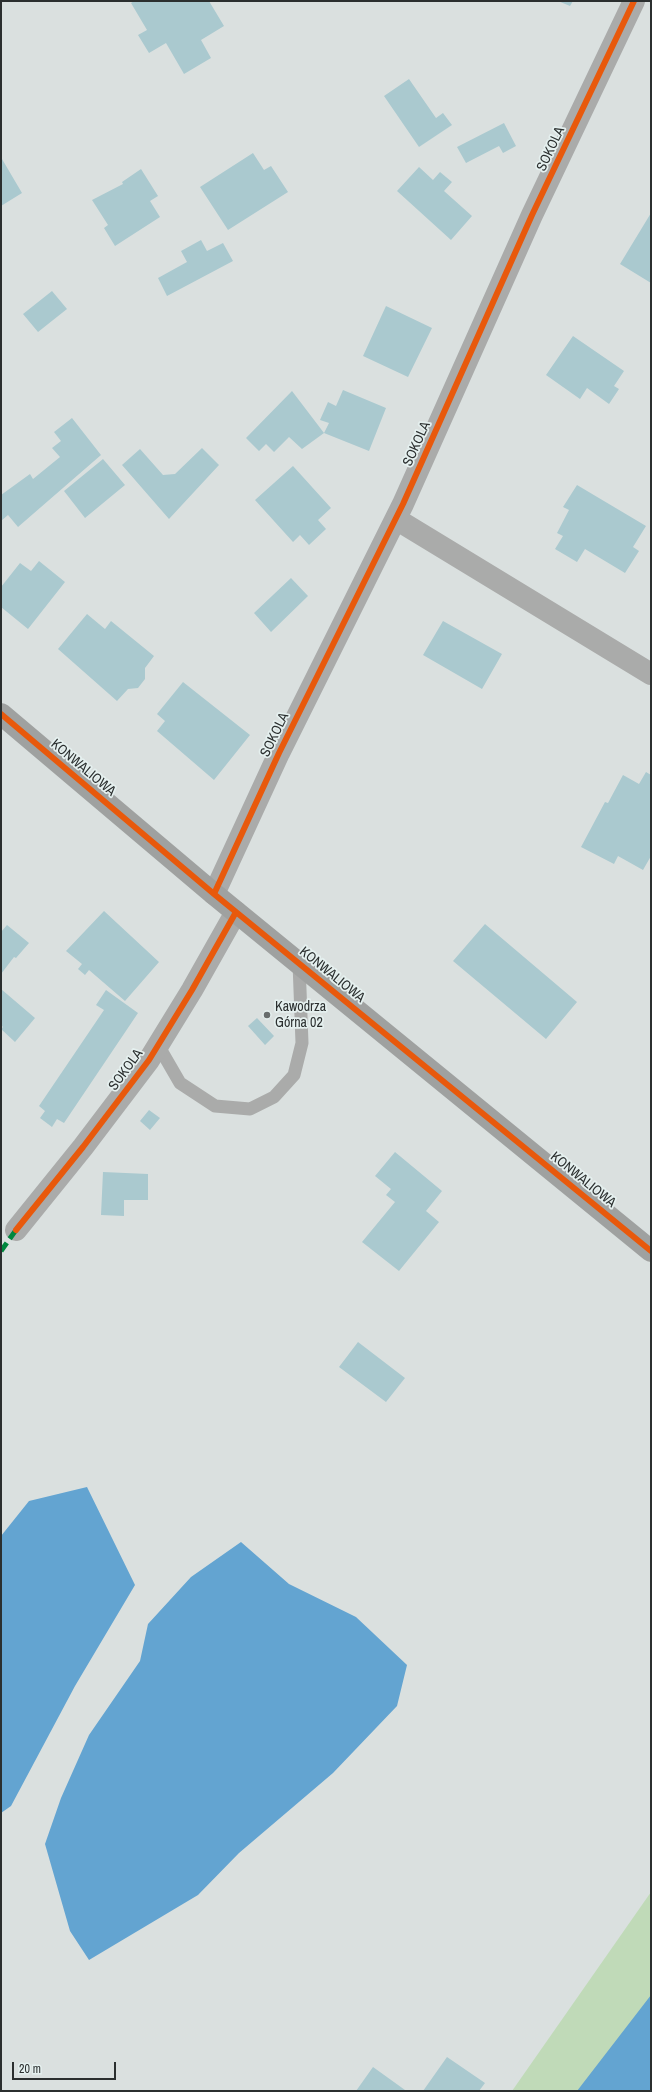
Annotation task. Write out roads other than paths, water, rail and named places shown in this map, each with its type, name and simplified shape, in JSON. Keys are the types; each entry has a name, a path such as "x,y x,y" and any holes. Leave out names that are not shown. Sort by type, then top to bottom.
{"street":[{"name":"SOKOLA","path":"214,894 279,753 396,519 532,215 634,1"},
{"path":"396,519 651,674"},
{"name":"KONWALIOWA","path":"1,714 214,894 651,1250"},
{"name":"SOKOLA","path":"16,1230 84,1147 149,1060 192,990 236,912"}],"lane":[{"path":"158,1045 180,1083 215,1106 250,1109 274,1097 294,1075 302,1043 299,963"}],"water":[{"path":"87,1487 135,1585 75,1686 11,1806 1,1813 1,1536 29,1501"},
{"path":"241,1542 289,1584 356,1617 407,1665 397,1706 333,1773 239,1853 198,1895 89,1960 70,1931 45,1844 61,1798 89,1735 140,1661 148,1624 191,1577"},
{"path":"651,1995 651,2091 577,2091"}],"place":[{"name":"Kawodrza Górna 02","path":"267,1015"}]}
